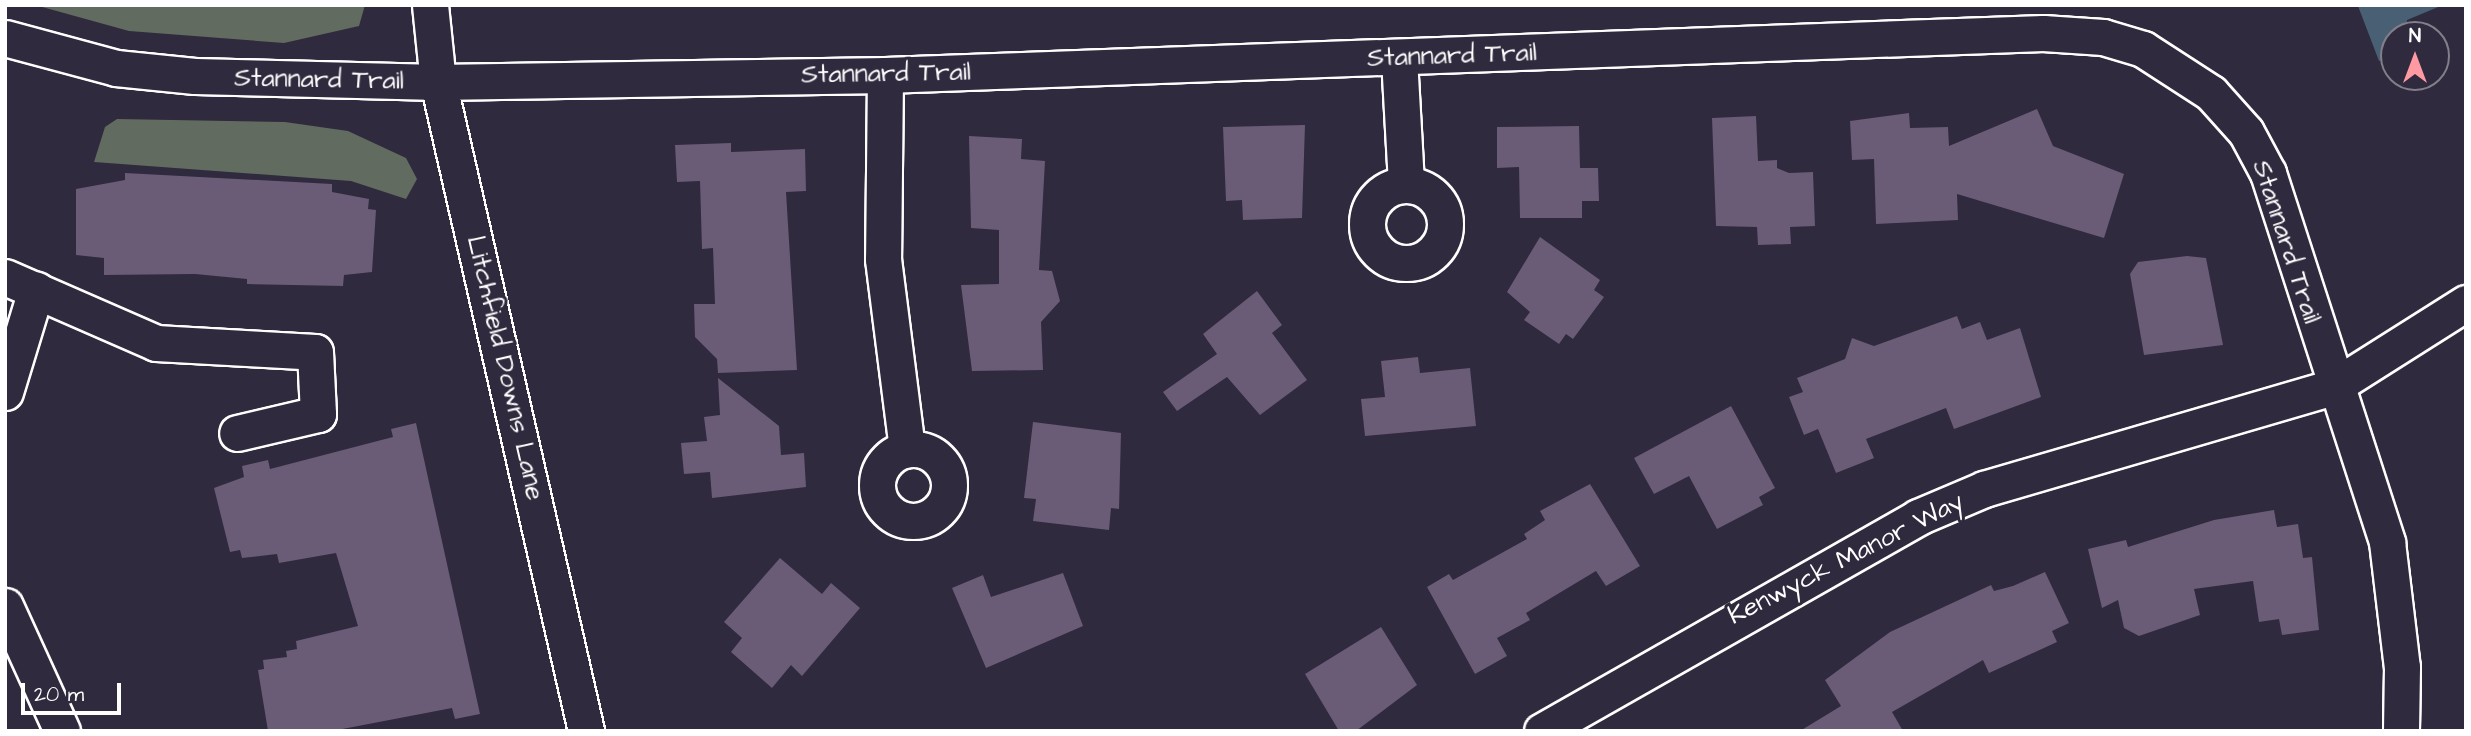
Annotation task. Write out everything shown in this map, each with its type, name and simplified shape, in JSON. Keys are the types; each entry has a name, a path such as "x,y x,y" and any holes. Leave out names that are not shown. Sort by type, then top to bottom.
{"street":[{"name":"Litchfield Downs Lane","path":"430,5 438,82 586,731"},
{"name":"Stannard Trail","path":"5,38 116,68 270,82 885,75 2062,32 2143,49 2211,93 2246,132 2268,173 2333,387 2369,472 2387,542 2402,667 2401,731"},
{"path":"1399,58 1406,185"},
{"path":"885,75 883,259 907,449"},
{"path":"5,392 21,284 156,343 315,352 317,414 237,433"},
{"name":"Kenwyck Manor Way","path":"1542,731 1918,517 1984,489 2333,387 2466,303"},
{"path":"5,606 13,649 62,731"}],"green space":[{"path":"35,5 365,5 359,26 284,43 129,31"},
{"path":"117,119 285,122 348,131 406,158 417,179 406,199 351,181 94,162 105,127"}],"water":[{"path":"2443,5 2407,21 2380,21 2379,61 2358,6"}],"building":[{"path":"2037,109 2053,146 2124,174 2104,238 1957,194 1958,220 1876,224 1874,159 1852,160 1850,121 1909,113 1910,128 1948,127 1949,146"},
{"path":"1756,116 1758,161 1777,160 1777,168 1789,173 1813,172 1815,226 1790,227 1791,244 1758,245 1757,227 1716,226 1712,118"},
{"path":"1305,125 1302,218 1243,220 1242,200 1226,201 1223,127"},
{"path":"1579,126 1580,168 1598,168 1599,201 1582,201 1582,218 1520,218 1519,167 1497,168 1497,127"},
{"path":"969,136 1022,139 1021,159 1045,161 1039,270 1052,271 1060,301 1041,322 1043,370 972,371 961,285 999,284 999,230 971,228"},
{"path":"731,143 731,152 805,149 806,191 786,192 797,370 718,373 717,359 695,337 694,304 715,304 713,248 702,249 700,181 677,182 675,145"},
{"path":"125,173 332,184 332,192 369,199 368,209 376,210 372,272 344,275 343,286 247,284 247,279 195,274 104,275 104,258 76,255 76,189 125,180"},
{"path":"1540,237 1600,280 1594,290 1604,297 1573,339 1566,334 1559,344 1524,320 1530,312 1507,292"},
{"path":"2187,256 2206,258 2223,345 2144,355 2130,274 2138,262"},
{"path":"1257,291 1282,325 1272,333 1307,380 1260,415 1227,377 1177,411 1163,392 1217,354 1203,334"},
{"path":"1957,316 1962,329 1980,322 1987,340 2020,328 2041,397 1954,429 1946,408 1866,439 1874,458 1836,473 1818,429 1804,435 1789,397 1803,392 1797,378 1845,359 1852,338 1874,346"},
{"path":"1418,357 1420,373 1470,368 1476,426 1365,436 1361,399 1385,397 1381,361"},
{"path":"718,378 779,426 781,455 804,453 806,487 712,498 710,472 684,474 681,443 707,441 704,417 720,415"},
{"path":"1731,406 1775,488 1759,497 1763,505 1717,529 1689,476 1654,494 1634,458"},
{"path":"1033,422 1121,433 1119,509 1111,508 1109,530 1033,521 1036,499 1024,498"},
{"path":"416,423 480,714 455,719 452,708 332,731 268,731 258,670 264,669 263,660 287,657 286,651 297,649 296,641 358,626 336,553 279,563 277,554 242,558 240,550 230,552 214,488 244,477 242,466 268,460 270,469 393,437 391,429"},
{"path":"1590,484 1640,566 1606,586 1596,571 1526,613 1530,620 1497,638 1507,656 1475,674 1427,587 1449,574 1453,580 1527,539 1524,534 1545,520 1540,511"},
{"path":"2274,510 2277,527 2298,524 2303,558 2312,557 2319,630 2282,635 2279,619 2259,622 2253,581 2194,589 2200,615 2139,636 2124,628 2118,600 2102,608 2088,549 2126,540 2128,547 2214,520"},
{"path":"780,558 822,594 831,583 860,608 802,676 791,665 772,688 731,652 742,638 724,622"},
{"path":"2045,572 2069,623 2052,631 2057,642 1989,673 1983,660 1892,712 1903,731 1800,731 1841,706 1825,680 1890,632 1991,585 1994,591"},
{"path":"1063,573 1083,626 986,668 952,588 983,575 991,597"},
{"path":"1381,627 1417,685 1356,731 1339,731 1305,674"}]}
